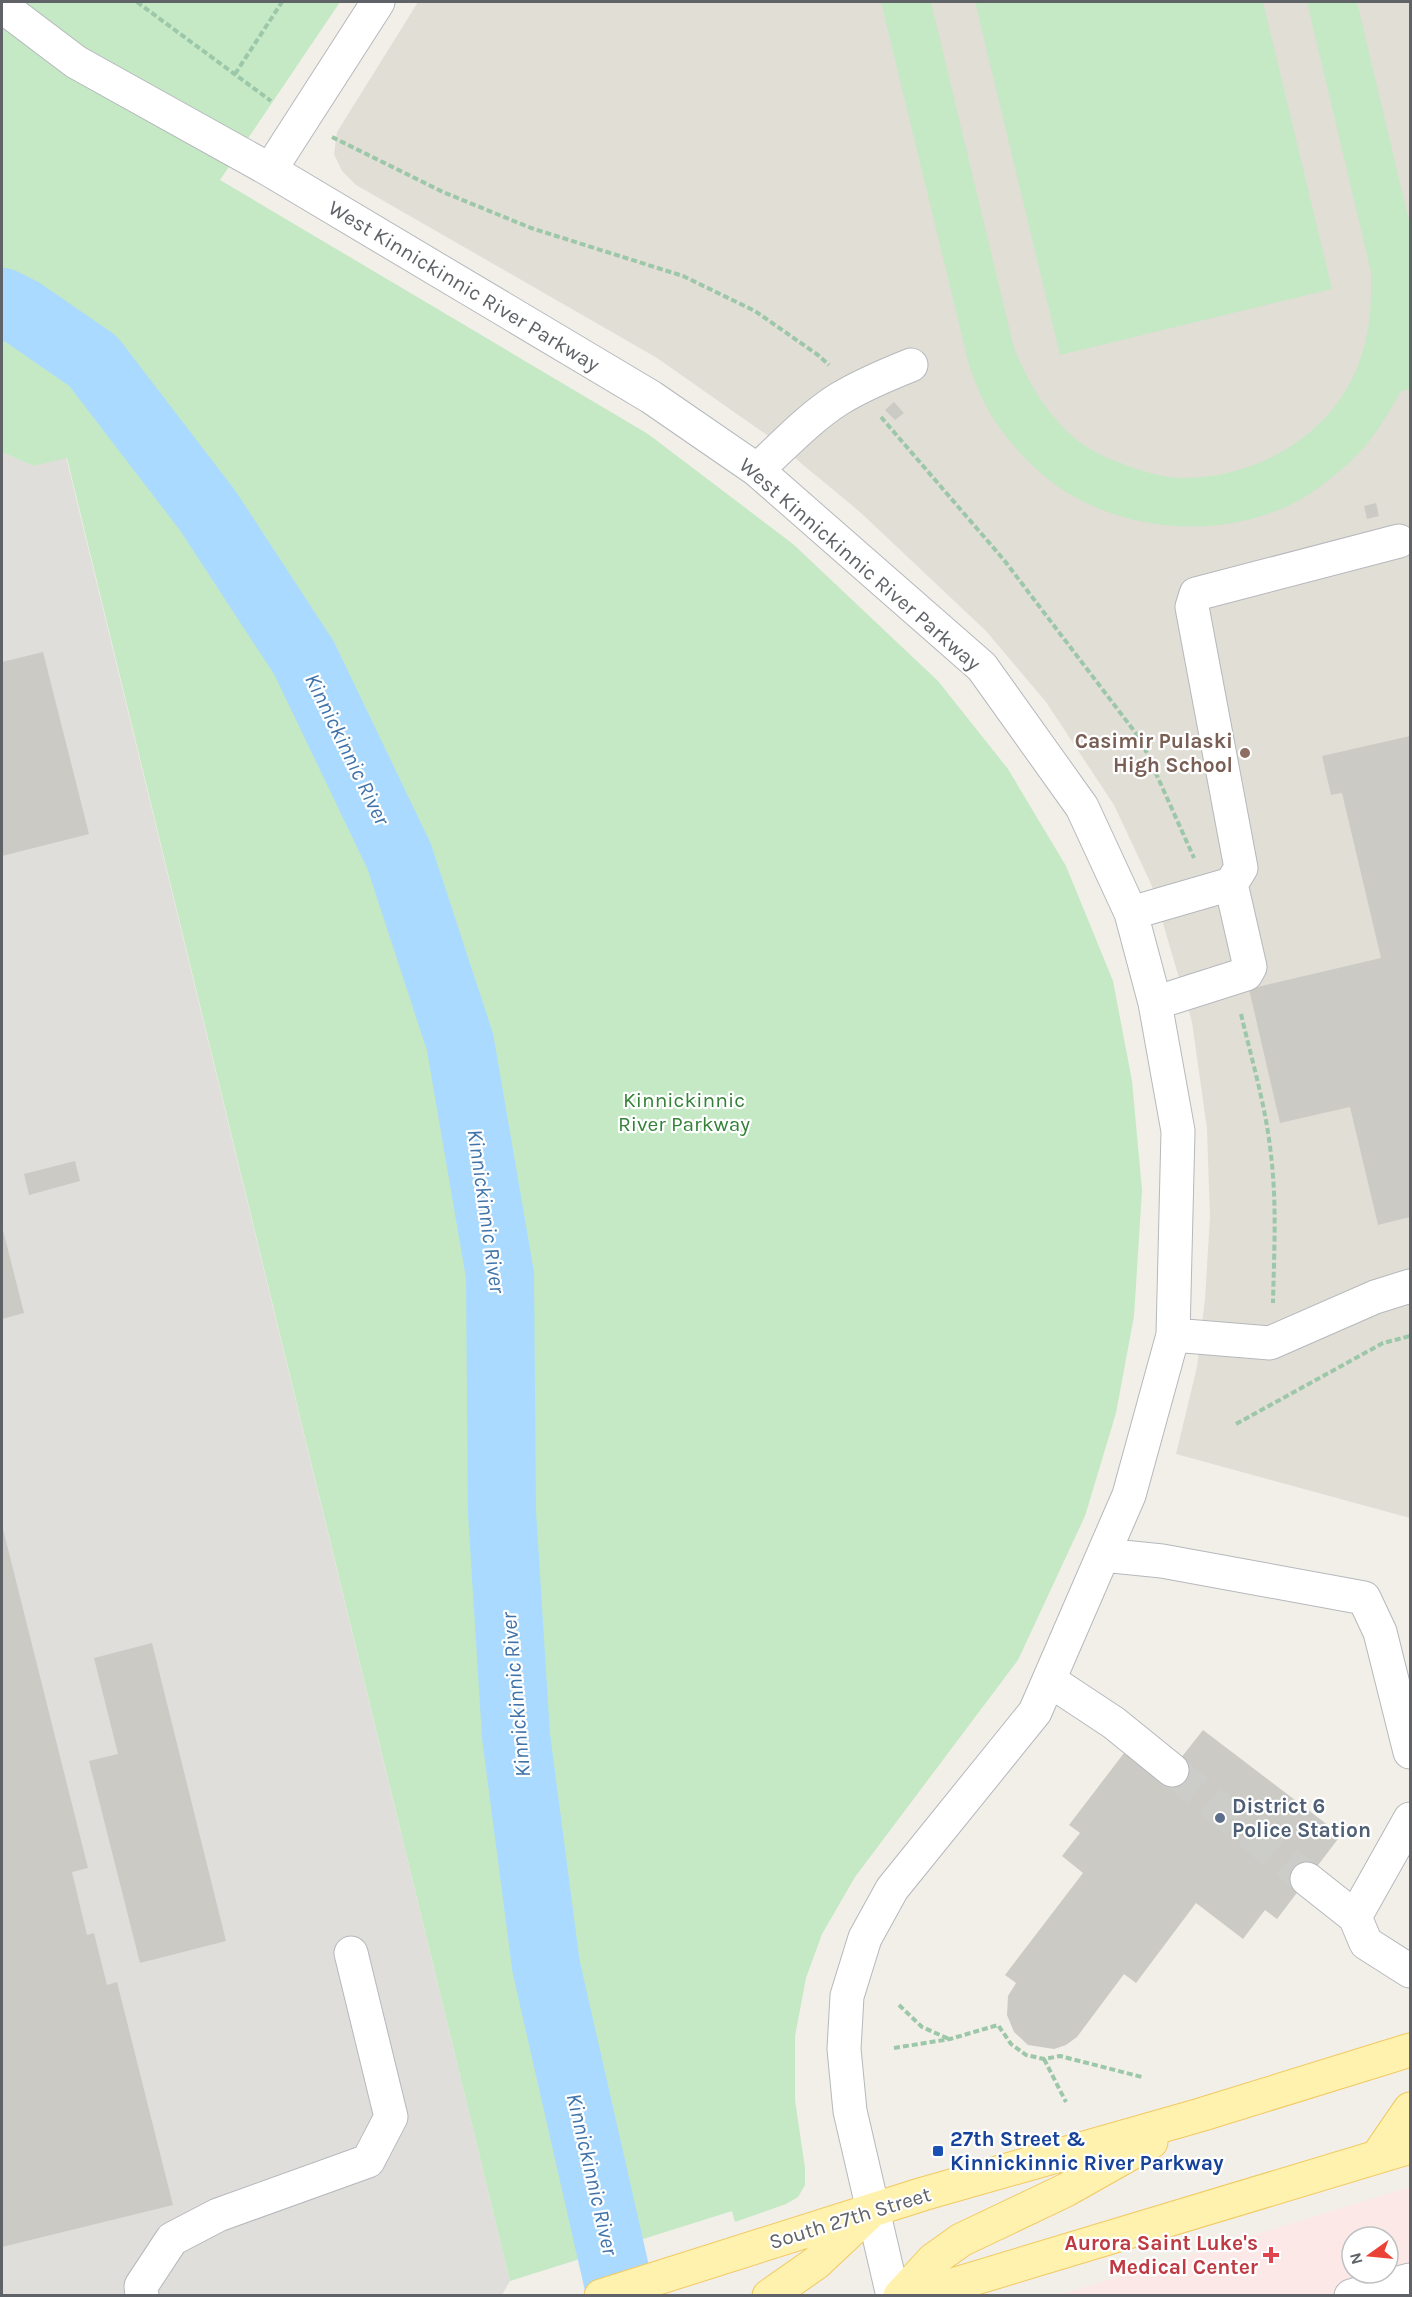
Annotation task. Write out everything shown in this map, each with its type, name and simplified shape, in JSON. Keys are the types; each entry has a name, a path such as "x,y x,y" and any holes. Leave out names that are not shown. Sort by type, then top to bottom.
{"main road":[{"name":"South 27th Street","path":"601,2295 872,2210 1200,2115 1410,2050"},
{"path":"1377,2157 1410,2109"},
{"path":"900,2295 933,2260 961,2240 1066,2190 1200,2115"},
{"path":"916,2295 1410,2146"},
{"path":"769,2295 816,2263 872,2210"}],"street":[{"path":"270,170 378,2"},
{"name":"West Kinnickinnic River Parkway","path":"2,6 76,62 270,170 651,397 757,470 982,667 1082,807 1131,913 1155,1003 1178,1131 1173,1335 1129,1495 1035,1712 892,1889 865,1938 847,1996 844,2049 850,2111 893,2295"},
{"path":"757,470 837,400 872,381 911,365"},
{"path":"1131,913 1231,884 1241,868 1192,607 1196,594 1399,541"},
{"path":"1155,1003 1246,974 1250,967 1231,884"},
{"path":"1173,1335 1270,1343 1375,1297 1410,1286"},
{"path":"1103,1555 1162,1560 1364,1598 1380,1632 1410,1752"},
{"path":"1049,1680 1114,1723 1172,1770"},
{"path":"1355,1917 1410,1819"},
{"path":"1307,1879 1355,1917 1366,1943 1410,1971"},
{"path":"142,2295 141,2286 172,2238 218,2215 368,2161 391,2117 351,1953"},
{"path":"1351,2295 1410,2280"}],"path":[{"path":"236,74 282,2"},
{"path":"1236,1424 1383,1343 1410,1336"},
{"path":"899,2005 922,2027 950,2039"},
{"path":"894,2048 950,2039 998,2025 1011,2044 1026,2055 1044,2060 1060,2056 1142,2077"},
{"path":"1044,2060 1066,2102"}],"shaded area":[{"name":"Casimir Pulaski High School","path":"418,2 1410,2 1410,1518 1176,1454 1197,1367 1205,1299 1210,1217 1207,1129 1192,1022 1152,886 1114,805 1046,702 986,631 860,512 767,435 657,358 356,185 342,171 334,154 337,132"},
{"path":"2,452 33,466 66,457 510,2281 502,2295 2,2295"},
{"name":"Aurora Saint Luke's Medical Center","path":"1410,2187 1410,2295 1059,2295"}],"green space":[{"name":"Kinnickinnic River Parkway","path":"2,2 340,2 220,180 648,434 793,544 938,681 1008,769 1066,866 1113,981 1132,1081 1142,1190 1134,1316 1116,1413 1085,1516 1018,1660 855,1877 822,1934 806,1978 795,2036 795,2100 805,2168 805,2185 798,2197 786,2204 735,2222 732,2211 510,2281 67,458 33,466 2,452"},
{"path":"881,2 931,2 1014,348 1038,394 1061,425 1093,451 1142,471 1167,477 1184,478 1235,471 1282,452 1322,421 1339,401 1358,366 1368,327 1371,272 1307,2 1357,2 1410,225 1410,389 1401,391 1378,430 1361,451 1308,495 1280,509 1250,519 1219,525 1155,524 1124,517 1094,507 1066,492 1032,465 993,418 970,369"},
{"path":"975,2 1263,2 1332,289 1060,355"}],"building":[{"path":"894,402 904,413 895,420 885,410"},
{"path":"1376,503 1379,516 1367,519 1364,506"},
{"path":"43,652 89,834 2,856 2,662"},
{"path":"1410,736 1410,1217 1378,1225 1350,1107 1280,1123 1249,989 1381,958 1342,793 1331,795 1322,756"},
{"path":"75,1161 80,1181 29,1195 24,1174"},
{"path":"2,1226 24,1313 2,1319"},
{"path":"2,1525 88,1868 72,1872 87,1935 94,1933 107,1985 117,1982 173,2205 2,2247"},
{"path":"152,1643 226,1941 140,1963 89,1761 118,1754 94,1658"},
{"path":"1203,1730 1341,1835 1277,1919 1265,1910 1243,1939 1196,1903 1136,1983 1124,1974 1077,2037 1066,2045 1054,2049 1028,2045 1014,2032 1007,2015 1008,1996 1016,1983 1005,1975 1083,1873 1062,1856 1080,1833 1069,1825 1124,1753 1162,1782"}],"waterway":[{"name":"Kinnickinnic River","path":"2,302 22,312 93,361 208,511 304,658 399,856 460,1042 500,1275 502,1512 516,1736 546,1966 621,2296"}],"tunnel":[{"path":"1172,1770 1307,1879"}],"place":[{"name":"Casimir Pulaski High School","path":"1245,753"},
{"name":"District 6 Police Station","path":"1220,1818"},
{"name":"27th Street & Kinnickinnic River Parkway","path":"938,2151"},
{"name":"Aurora Saint Luke's Medical Center","path":"1271,2255"}]}
